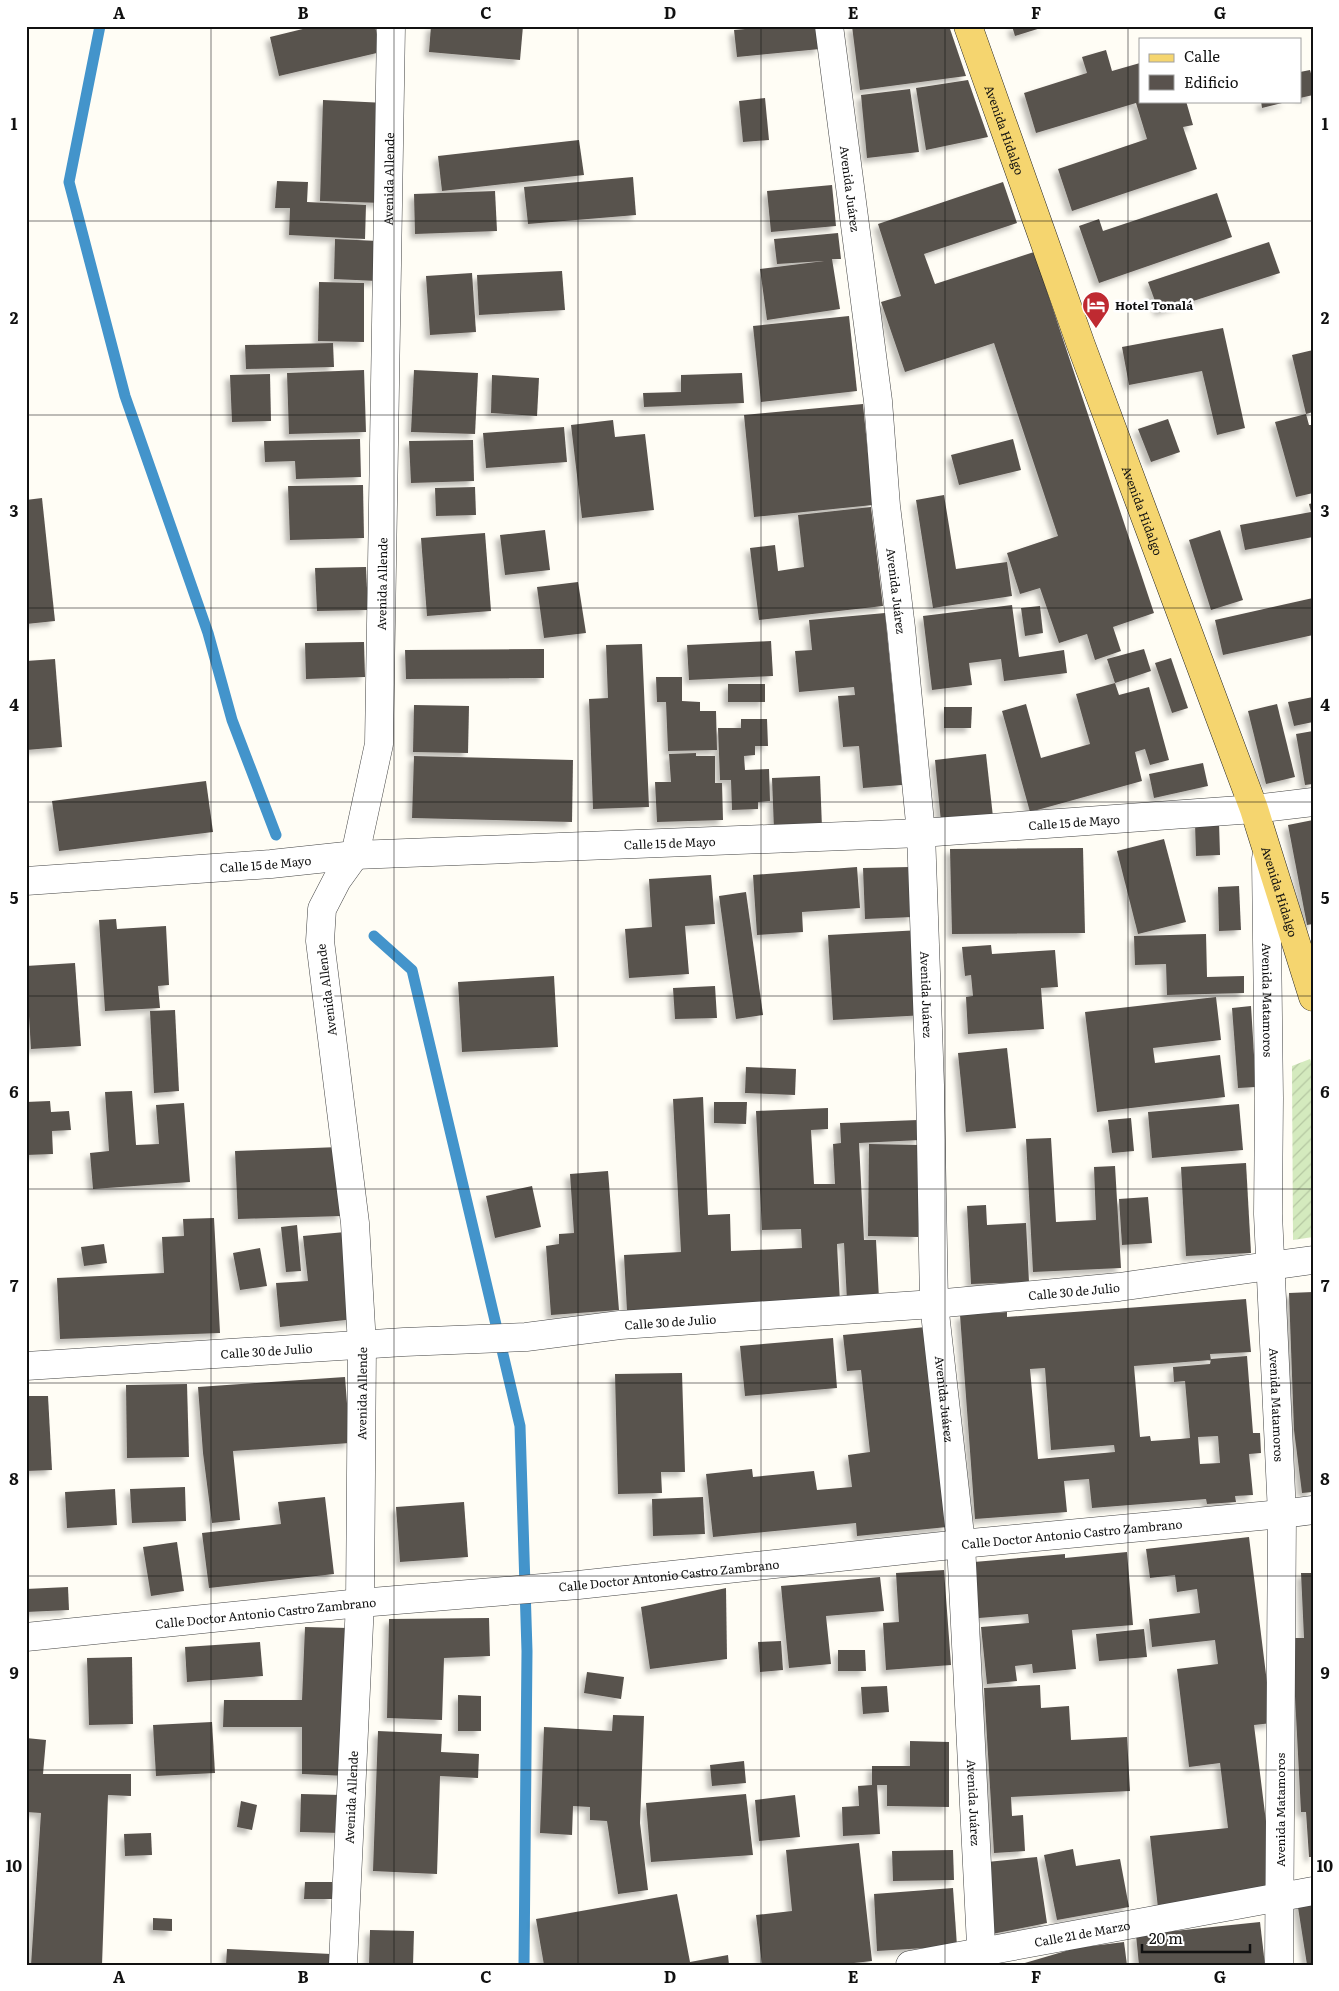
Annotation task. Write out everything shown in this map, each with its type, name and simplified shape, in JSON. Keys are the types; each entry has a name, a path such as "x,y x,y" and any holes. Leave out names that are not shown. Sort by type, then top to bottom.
{"main road":[{"name":"Avenida Hidalgo","path":"968,26 1085,354 1254,809 1313,996"}],"street":[{"name":"Avenida Allende","path":"343,1965 360,1603 362,1345 355,1223 320,941 322,909 337,880 355,855 380,744 391,26"},
{"name":"Avenida Juárez","path":"829,26 878,401 886,506 901,628 921,833 930,1085 934,1304 961,1544 982,1959"},
{"name":"Calle 15 de Mayo","path":"26,881 270,864 355,855 921,833 1254,809 1313,802"},
{"name":"Avenida Matamoros","path":"1266,845 1269,1265 1282,1514 1279,1965"},
{"name":"Calle 30 de Julio","path":"26,1366 404,1342 526,1337 620,1325 753,1318 934,1304 1119,1287 1313,1260"},
{"name":"Calle Doctor Antonio Castro Zambrano","path":"26,1637 360,1603 578,1585 961,1544 1313,1510"},
{"name":"Calle 21 de Marzo","path":"910,1965 982,1959 1313,1891"}],"green space":[{"path":"1310,1059 1313,1065 1313,1237 1293,1240 1292,1066"}],"building":[{"path":"315,26 375,26 381,52 279,76 270,37"},
{"path":"431,26 523,26 520,60 429,52"},
{"path":"779,26 818,26 820,49 737,57 734,30"},
{"path":"852,26 949,26 966,76 860,90"},
{"path":"1012,26 1044,26 1044,27 1015,36"},
{"path":"1106,50 1112,71 1139,63 1139,102 1186,102 1193,125 1183,127 1197,169 1072,211 1058,169 1147,139 1136,103 1036,133 1024,93 1087,73 1082,57"},
{"path":"1310,70 1313,80 1313,95 1302,98 1302,72"},
{"path":"968,80 988,137 926,150 916,88"},
{"path":"910,89 919,152 867,158 861,95"},
{"path":"765,98 769,140 743,142 739,101"},
{"path":"323,100 386,103 383,203 320,201"},
{"path":"1261,102 1286,102 1262,108"},
{"path":"579,140 584,175 442,191 438,156"},
{"path":"633,177 636,215 528,224 524,187"},
{"path":"277,181 308,182 307,202 366,205 365,239 289,235 290,208 275,208"},
{"path":"1003,182 1017,223 924,254 935,284 1034,252 1154,613 1113,627 1121,651 1095,660 1087,634 1059,643 1040,588 1020,594 1007,553 1058,536 994,343 905,372 881,302 901,296 878,224"},
{"path":"832,185 836,226 771,232 767,191"},
{"path":"495,191 497,231 415,234 414,194"},
{"path":"1217,193 1232,237 1099,283 1079,226 1099,219 1103,231"},
{"path":"838,233 841,259 832,259 840,309 767,320 760,269 824,261 777,264 774,239"},
{"path":"335,239 378,241 377,281 334,279"},
{"path":"1269,242 1280,273 1159,312 1148,282"},
{"path":"562,271 565,310 479,315 477,275"},
{"path":"472,273 476,332 430,335 426,276"},
{"path":"319,282 364,283 364,342 318,341"},
{"path":"849,316 857,391 761,402 753,326"},
{"path":"1223,328 1245,428 1217,435 1202,371 1129,385 1122,347"},
{"path":"333,343 334,367 246,369 245,345"},
{"path":"1313,350 1313,412 1306,414 1292,355"},
{"path":"364,370 366,432 289,434 287,373"},
{"path":"414,370 478,373 475,434 411,432"},
{"path":"742,373 744,403 644,407 643,393 681,392 681,375"},
{"path":"270,374 271,421 232,422 230,375"},
{"path":"492,375 539,378 537,416 491,413"},
{"path":"863,404 873,505 754,517 744,415"},
{"path":"1306,414 1309,425 1313,425 1313,493 1296,497 1275,422"},
{"path":"1168,419 1180,452 1151,462 1138,429"},
{"path":"613,420 615,437 645,434 654,510 582,518 571,425"},
{"path":"564,427 567,462 486,468 483,433"},
{"path":"360,439 361,477 296,479 295,461 265,462 264,441"},
{"path":"1013,439 1021,470 959,485 951,455"},
{"path":"473,440 474,481 411,483 409,441"},
{"path":"363,485 364,538 290,540 288,486"},
{"path":"475,487 476,515 436,516 435,488"},
{"path":"944,495 956,569 1007,562 1012,596 933,608 916,500"},
{"path":"42,498 55,621 26,624 26,500"},
{"path":"1313,503 1313,537 1245,550 1240,525 1311,512 1309,504"},
{"path":"871,507 883,606 759,620 750,548 775,545 778,571 804,567 798,515"},
{"path":"545,530 550,570 505,575 500,535"},
{"path":"1220,530 1243,600 1211,610 1189,540"},
{"path":"485,533 491,611 427,616 421,538"},
{"path":"366,567 368,610 317,611 315,568"},
{"path":"578,582 586,633 544,638 537,587"},
{"path":"1313,598 1313,635 1223,655 1215,620"},
{"path":"1012,605 1019,657 1064,650 1067,673 1004,681 1001,659 969,663 972,685 932,690 923,616"},
{"path":"1040,606 1043,633 1025,636 1021,608"},
{"path":"885,613 902,785 863,788 859,746 843,747 838,696 855,695 854,687 799,692 795,651 812,650 809,620"},
{"path":"771,641 773,676 689,680 687,645"},
{"path":"364,642 365,677 306,679 305,643"},
{"path":"642,644 649,807 593,809 589,699 608,698 606,645"},
{"path":"544,649 544,678 406,679 405,650"},
{"path":"1144,649 1151,671 1115,683 1107,659"},
{"path":"1171,658 1188,708 1172,713 1155,663"},
{"path":"55,659 62,747 26,750 26,661"},
{"path":"656,677 682,677 682,701 700,702 700,711 716,711 717,750 668,751 666,702 657,702"},
{"path":"1115,683 1119,695 1149,687 1169,760 1150,765 1145,749 1135,752 1142,781 1030,812 1002,711 1026,704 1041,758 1090,744 1076,694"},
{"path":"728,684 765,684 765,702 728,702"},
{"path":"1313,697 1313,722 1294,726 1288,702"},
{"path":"1277,704 1295,777 1266,784 1248,711"},
{"path":"414,705 469,706 468,753 413,752"},
{"path":"944,707 972,707 971,728 944,728"},
{"path":"741,719 767,719 768,746 755,746 755,755 744,756 745,770 769,769 770,801 758,802 758,809 732,810 731,780 720,780 718,728 741,728"},
{"path":"1313,731 1313,784 1305,785 1296,734"},
{"path":"696,753 696,756 715,756 715,783 722,783 723,820 657,822 655,782 671,782 669,754"},
{"path":"986,754 993,817 941,822 935,760"},
{"path":"414,756 573,760 572,822 412,818"},
{"path":"1203,763 1208,786 1154,798 1149,774"},
{"path":"820,776 822,828 774,830 772,778"},
{"path":"206,781 213,832 59,851 52,801"},
{"path":"1313,820 1313,924 1307,925 1288,825"},
{"path":"1219,822 1220,855 1196,856 1195,823"},
{"path":"1164,839 1186,922 1138,934 1117,851"},
{"path":"1083,848 1085,933 952,934 950,849"},
{"path":"857,867 860,908 802,912 803,932 757,935 753,875"},
{"path":"910,867 913,917 865,919 863,868"},
{"path":"711,875 715,924 685,926 689,974 629,978 625,929 652,927 649,879"},
{"path":"1239,886 1241,930 1219,931 1218,887"},
{"path":"746,892 763,1015 736,1019 719,896"},
{"path":"116,919 117,929 166,926 169,985 158,986 160,1008 105,1011 99,920"},
{"path":"921,930 926,1015 833,1020 828,935"},
{"path":"1206,934 1207,977 1244,976 1244,993 1167,995 1166,964 1135,965 1134,936"},
{"path":"991,945 992,954 1055,950 1058,987 1041,988 1044,1029 968,1034 966,997 973,996 971,975 965,976 962,947"},
{"path":"75,963 81,1046 31,1049 26,966"},
{"path":"554,976 558,1047 462,1052 458,982"},
{"path":"715,986 717,1018 675,1019 673,988"},
{"path":"1216,997 1221,1040 1153,1048 1155,1063 1220,1055 1225,1097 1097,1112 1085,1012"},
{"path":"1251,1006 1256,1087 1238,1088 1232,1008"},
{"path":"175,1010 179,1091 154,1093 150,1011"},
{"path":"1007,1048 1016,1128 966,1132 958,1053"},
{"path":"746,1067 796,1069 795,1095 745,1093"},
{"path":"132,1091 136,1145 159,1144 156,1105 184,1103 190,1182 93,1189 90,1153 109,1151 105,1092"},
{"path":"703,1097 708,1215 730,1214 731,1251 802,1248 801,1229 762,1230 756,1111 828,1108 828,1129 811,1130 814,1184 835,1184 833,1144 841,1143 840,1123 918,1120 920,1140 859,1143 864,1240 876,1240 879,1299 847,1301 844,1243 837,1244 840,1303 627,1311 624,1255 681,1252 673,1099"},
{"path":"50,1101 51,1112 69,1111 71,1130 52,1131 53,1154 26,1155 26,1102"},
{"path":"714,1102 747,1102 746,1124 714,1123"},
{"path":"1239,1104 1243,1150 1152,1158 1148,1112"},
{"path":"1131,1118 1134,1151 1112,1153 1108,1120"},
{"path":"1051,1138 1056,1222 1096,1220 1094,1167 1115,1166 1121,1268 1033,1272 1026,1139"},
{"path":"869,1144 920,1145 918,1237 868,1236"},
{"path":"339,1147 342,1216 238,1219 235,1151"},
{"path":"1246,1163 1251,1253 1186,1256 1181,1167"},
{"path":"608,1171 619,1310 551,1315 546,1246 559,1244 559,1234 574,1233 570,1174"},
{"path":"532,1186 541,1227 495,1238 486,1196"},
{"path":"1148,1197 1152,1243 1122,1245 1119,1199"},
{"path":"986,1205 987,1225 1026,1223 1029,1282 971,1284 967,1206"},
{"path":"214,1218 220,1333 60,1339 57,1278 164,1273 162,1237 184,1236 183,1219"},
{"path":"297,1225 301,1271 286,1272 281,1227"},
{"path":"345,1232 355,1319 280,1327 276,1283 308,1281 303,1236"},
{"path":"104,1244 107,1263 84,1266 81,1247"},
{"path":"260,1248 267,1286 240,1290 233,1253"},
{"path":"1313,1292 1313,1492 1302,1493 1294,1430 1289,1293"},
{"path":"1246,1299 1251,1352 1210,1354 1211,1359 1247,1356 1253,1433 1260,1433 1261,1453 1249,1454 1253,1495 1235,1496 1236,1502 1207,1504 1206,1499 1092,1508 1089,1479 1064,1481 1067,1512 975,1519 960,1315 1007,1312 1007,1317","holes":["1211,1360 1210,1364 1173,1367 1174,1382 1185,1381 1190,1438 1151,1441 1150,1436 1140,1437 1134,1366","1045,1368 1051,1450 1114,1445 1115,1452 1038,1459 1030,1369","1218,1436 1220,1463 1200,1464 1198,1437"]},
{"path":"926,1327 947,1527 857,1536 856,1523 713,1537 706,1474 752,1469 753,1477 814,1471 817,1490 852,1487 848,1455 870,1452 861,1370 847,1371 843,1335"},
{"path":"833,1338 837,1388 745,1396 740,1346"},
{"path":"682,1373 685,1472 661,1472 662,1493 618,1494 615,1374"},
{"path":"345,1377 350,1443 233,1451 240,1520 212,1523 203,1453 198,1387"},
{"path":"187,1384 189,1457 127,1458 126,1385"},
{"path":"26,1396 48,1396 52,1470 26,1471"},
{"path":"185,1487 186,1521 132,1523 130,1489"},
{"path":"115,1489 117,1525 67,1528 65,1492"},
{"path":"325,1497 334,1574 209,1588 202,1533 281,1524 278,1502"},
{"path":"703,1497 705,1534 653,1536 652,1499"},
{"path":"464,1502 468,1557 400,1562 396,1507"},
{"path":"1249,1537 1272,1723 1254,1725 1275,1894 1158,1908 1150,1836 1228,1828 1220,1763 1189,1767 1177,1669 1218,1664 1215,1640 1152,1647 1149,1619 1200,1613 1197,1589 1177,1592 1175,1575 1150,1578 1146,1549"},
{"path":"177,1542 184,1591 151,1596 143,1547"},
{"path":"1127,1552 1133,1625 1072,1630 1076,1669 1033,1673 1032,1664 1015,1666 1017,1681 987,1684 981,1627 1029,1623 1028,1614 979,1618 974,1562 1065,1554 1065,1558"},
{"path":"944,1570 951,1665 886,1670 883,1623 899,1622 896,1573"},
{"path":"1301,1573 1313,1573 1313,1857 1309,1857 1306,1812 1301,1812 1292,1638 1304,1638"},
{"path":"880,1577 884,1611 826,1616 831,1664 789,1668 781,1586"},
{"path":"68,1587 69,1610 26,1612 26,1589"},
{"path":"726,1588 727,1659 650,1669 641,1607"},
{"path":"489,1618 490,1656 444,1658 442,1720 387,1718 389,1619"},
{"path":"305,1627 349,1628 347,1776 302,1774 302,1727 223,1727 224,1700 302,1700"},
{"path":"1144,1629 1147,1657 1099,1661 1096,1634"},
{"path":"781,1641 783,1670 760,1672 758,1642"},
{"path":"260,1642 263,1676 187,1682 185,1647"},
{"path":"838,1650 865,1650 866,1671 838,1671"},
{"path":"132,1657 133,1724 89,1725 87,1658"},
{"path":"587,1672 624,1677 621,1699 584,1693"},
{"path":"1040,1685 1041,1708 1069,1706 1071,1740 1127,1737 1130,1791 1011,1797 1012,1816 1023,1815 1025,1851 994,1853 984,1688"},
{"path":"887,1686 889,1712 863,1714 861,1687"},
{"path":"458,1695 481,1696 481,1731 458,1731"},
{"path":"613,1715 644,1716 640,1823 648,1890 618,1894 607,1821 590,1820 590,1807 573,1806 572,1835 540,1833 544,1727 612,1731"},
{"path":"212,1722 215,1773 156,1776 153,1725"},
{"path":"378,1731 442,1734 441,1752 479,1754 478,1778 440,1776 437,1874 373,1871"},
{"path":"26,1738 46,1740 43,1774 131,1774 131,1796 108,1795 102,1965 31,1965 41,1813 26,1812"},
{"path":"910,1741 949,1742 949,1807 887,1806 887,1785 877,1785 880,1834 843,1836 842,1807 859,1806 858,1786 872,1785 872,1766 910,1766"},
{"path":"744,1761 746,1783 712,1786 710,1765"},
{"path":"301,1794 342,1795 341,1833 300,1832"},
{"path":"746,1794 753,1855 651,1862 646,1803"},
{"path":"795,1795 800,1837 759,1841 755,1800"},
{"path":"241,1801 257,1805 252,1830 237,1827"},
{"path":"151,1833 152,1855 125,1856 124,1834"},
{"path":"859,1843 872,1961 836,1965 762,1965 756,1915 792,1911 786,1850"},
{"path":"1073,1849 1076,1866 1120,1859 1129,1907 1057,1920 1044,1855"},
{"path":"953,1850 954,1880 893,1881 892,1851"},
{"path":"1037,1857 1047,1923 992,1934 987,1862"},
{"path":"305,1882 332,1882 332,1899 304,1899"},
{"path":"953,1888 957,1946 877,1951 874,1894"},
{"path":"677,1894 690,1962 728,1955 729,1965 544,1965 536,1919"},
{"path":"1313,1899 1313,1965 1307,1965 1297,1901"},
{"path":"153,1918 172,1919 172,1931 153,1930"},
{"path":"1260,1922 1265,1965 1139,1965 1136,1935"},
{"path":"370,1930 414,1931 413,1965 369,1965"},
{"path":"1124,1942 1127,1965 1018,1965 1076,1948"},
{"path":"227,1949 331,1954 330,1965 226,1965"}],"waterway":[{"path":"100,26 69,182 125,396 208,633 232,720 276,835"},
{"path":"374,936 412,970 520,1426 527,1651 524,1965"}],"place":[{"name":"Hotel Tonalá","path":"1096,329"}]}
